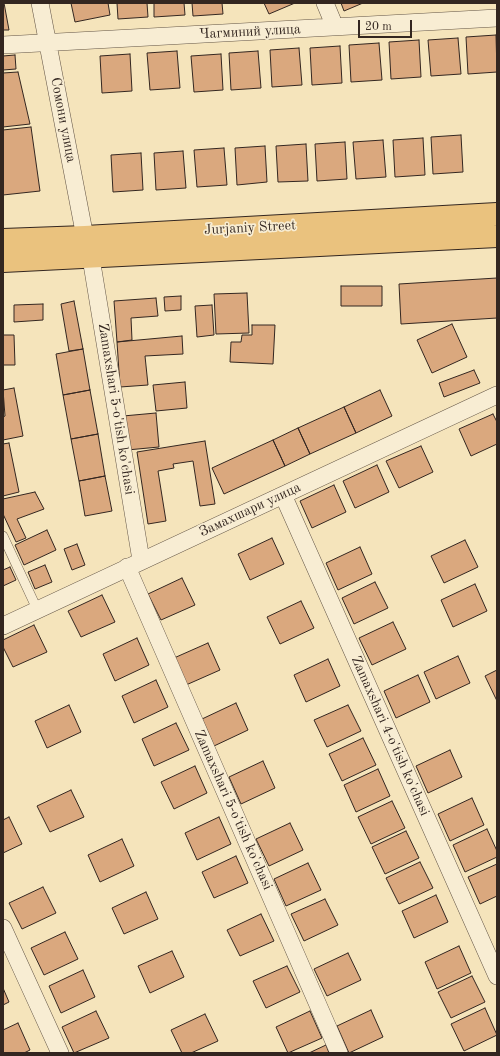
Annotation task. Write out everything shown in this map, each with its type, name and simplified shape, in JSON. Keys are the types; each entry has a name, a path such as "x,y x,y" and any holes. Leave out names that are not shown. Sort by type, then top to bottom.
{"main road":[{"name":"Jurjaniy Street","path":"3,240 85,237 497,214"},
{"name":"Jurjaniy Street","path":"3,261 91,258 497,236"}],"street":[{"name":"Сомони улица","path":"40,3 85,237"},
{"path":"325,3 335,27"},
{"name":"Чагминий улица","path":"3,45 497,18"},
{"name":"Zamaxshari 5-o'tish ko'chasi","path":"91,258 134,563 339,1053"},
{"name":"Замахшари улица","path":"3,626 134,563 497,395"},
{"name":"Zamaxshari 4-o'tish ko'chasi","path":"283,495 497,976"},
{"path":"3,928 60,1053"}],"lane":[{"path":"3,536 38,609"}],"building":[{"path":"4,3 9,30 3,30"},
{"path":"71,3 108,3 110,15 75,22"},
{"path":"117,3 147,3 148,17 118,19"},
{"path":"154,3 184,3 185,15 154,17"},
{"path":"192,3 222,3 223,14 193,16"},
{"path":"264,3 295,3 269,14"},
{"path":"341,3 363,3 344,11"},
{"path":"496,35 497,72 468,74 466,37"},
{"path":"458,38 461,74 431,76 428,40"},
{"path":"419,40 421,77 391,79 389,42"},
{"path":"379,43 382,80 351,82 349,45"},
{"path":"340,46 342,83 312,85 310,48"},
{"path":"299,48 302,85 272,87 270,50"},
{"path":"177,51 180,88 150,90 147,53"},
{"path":"258,51 261,88 231,90 229,53"},
{"path":"130,54 132,91 102,93 100,56"},
{"path":"221,54 223,90 194,92 191,56"},
{"path":"15,55 16,69 3,70 3,56"},
{"path":"18,72 30,124 3,127 3,73"},
{"path":"31,127 40,191 3,195 3,130"},
{"path":"461,135 463,172 433,174 431,137"},
{"path":"423,138 425,175 395,177 393,140"},
{"path":"383,140 386,177 356,179 353,142"},
{"path":"345,142 347,179 317,181 315,144"},
{"path":"306,144 308,181 278,182 276,146"},
{"path":"265,146 267,182 237,185 235,148"},
{"path":"224,148 227,185 197,187 194,150"},
{"path":"183,151 186,188 156,190 154,153"},
{"path":"141,153 143,190 113,192 111,155"},
{"path":"497,278 497,318 401,324 399,284"},
{"path":"341,286 382,286 382,306 341,306"},
{"path":"247,293 249,333 216,334 214,294"},
{"path":"181,296 181,310 165,311 164,297"},
{"path":"156,298 158,316 131,318 132,340 117,342 114,301"},
{"path":"74,301 83,349 69,351 61,304"},
{"path":"43,304 43,320 14,322 14,305"},
{"path":"212,305 214,335 197,337 195,306"},
{"path":"452,324 467,357 432,373 417,340"},
{"path":"252,325 275,325 273,364 230,362 231,342 241,342 242,335 252,335"},
{"path":"3,335 14,335 15,365 3,365"},
{"path":"182,336 183,354 145,356 148,385 120,387 117,342"},
{"path":"83,349 90,390 63,395 56,354"},
{"path":"474,370 480,383 444,397 439,383"},
{"path":"185,382 187,408 156,411 153,385"},
{"path":"14,388 23,436 3,440 3,417 5,416 3,390"},
{"path":"90,390 98,434 71,439 63,395"},
{"path":"380,390 392,416 356,433 344,407"},
{"path":"344,407 356,433 310,454 298,428"},
{"path":"156,413 159,447 127,450 123,416"},
{"path":"493,414 497,422 497,444 471,456 459,429"},
{"path":"298,428 310,454 285,466 273,440"},
{"path":"98,434 105,476 79,481 71,439"},
{"path":"273,440 285,466 224,494 212,468"},
{"path":"205,441 215,504 200,506 193,461 173,464 174,468 158,471 166,521 148,524 137,452"},
{"path":"9,443 19,492 3,496 3,444"},
{"path":"421,446 433,472 399,488 386,461"},
{"path":"377,465 389,492 355,508 343,481"},
{"path":"105,476 112,511 85,516 79,481"},
{"path":"334,485 346,512 312,528 300,501"},
{"path":"35,492 44,509 17,519 26,538 16,542 3,514 3,499"},
{"path":"47,530 56,550 24,565 15,545"},
{"path":"272,538 284,564 250,580 238,554"},
{"path":"465,540 478,567 444,583 431,556"},
{"path":"77,544 85,565 72,570 64,549"},
{"path":"360,547 372,574 338,590 326,563"},
{"path":"45,565 52,582 35,589 28,572"},
{"path":"10,567 16,580 3,586 3,570"},
{"path":"182,578 195,605 161,620 148,594"},
{"path":"375,582 388,608 354,624 342,598"},
{"path":"475,584 487,611 453,627 441,600"},
{"path":"102,595 115,622 81,637 68,611"},
{"path":"301,601 314,628 280,644 267,617"},
{"path":"393,622 406,649 372,665 359,638"},
{"path":"34,625 47,652 13,667 3,647 3,640"},
{"path":"137,638 149,665 115,681 103,654"},
{"path":"208,643 220,670 186,685 174,658"},
{"path":"458,656 470,683 436,699 424,672"},
{"path":"328,659 340,686 306,702 294,675"},
{"path":"497,670 497,701 485,676"},
{"path":"418,675 430,702 396,718 384,691"},
{"path":"156,680 168,707 134,723 122,696"},
{"path":"236,703 248,730 214,746 202,719"},
{"path":"69,705 81,732 47,748 35,721"},
{"path":"348,705 361,731 327,747 314,720"},
{"path":"176,723 189,750 154,766 142,739"},
{"path":"363,738 376,765 342,781 329,754"},
{"path":"450,750 462,777 428,793 416,766"},
{"path":"263,761 275,788 241,804 229,777"},
{"path":"195,766 207,793 174,809 161,782"},
{"path":"378,769 390,796 356,812 344,785"},
{"path":"71,790 84,817 50,832 37,806"},
{"path":"472,798 484,825 450,841 438,814"},
{"path":"392,801 405,828 371,844 358,817"},
{"path":"9,817 22,844 3,853 3,820"},
{"path":"219,817 231,844 197,860 185,833"},
{"path":"290,823 303,850 269,866 256,839"},
{"path":"487,829 497,851 497,857 465,872 453,845"},
{"path":"406,831 419,858 385,874 372,847"},
{"path":"122,839 134,866 100,882 88,855"},
{"path":"236,856 248,883 214,898 202,872"},
{"path":"420,862 433,888 399,904 386,878"},
{"path":"308,863 321,890 286,906 274,879"},
{"path":"497,864 497,896 480,904 468,877"},
{"path":"43,887 56,913 22,929 9,903"},
{"path":"146,892 158,919 124,934 112,908"},
{"path":"436,895 448,922 414,938 402,911"},
{"path":"325,899 338,925 304,941 291,914"},
{"path":"261,914 274,941 240,956 227,930"},
{"path":"65,932 78,959 44,975 31,948"},
{"path":"459,946 471,973 437,989 425,962"},
{"path":"172,951 184,977 150,993 138,966"},
{"path":"348,953 361,980 327,996 314,969"},
{"path":"287,966 300,992 266,1008 253,981"},
{"path":"83,970 95,997 61,1013 49,986"},
{"path":"472,976 485,1002 451,1018 438,992"},
{"path":"3,988 9,1002 3,1005"},
{"path":"485,1008 497,1035 464,1051 451,1024"},
{"path":"371,1010 383,1037 349,1053 337,1026"},
{"path":"96,1011 109,1038 74,1053 62,1027"},
{"path":"310,1011 322,1038 288,1053 276,1027"},
{"path":"205,1014 218,1041 191,1053 182,1053 171,1030"},
{"path":"18,1023 30,1050 24,1053 3,1053 3,1030"},
{"path":"326,1045 329,1053 309,1053"}]}
